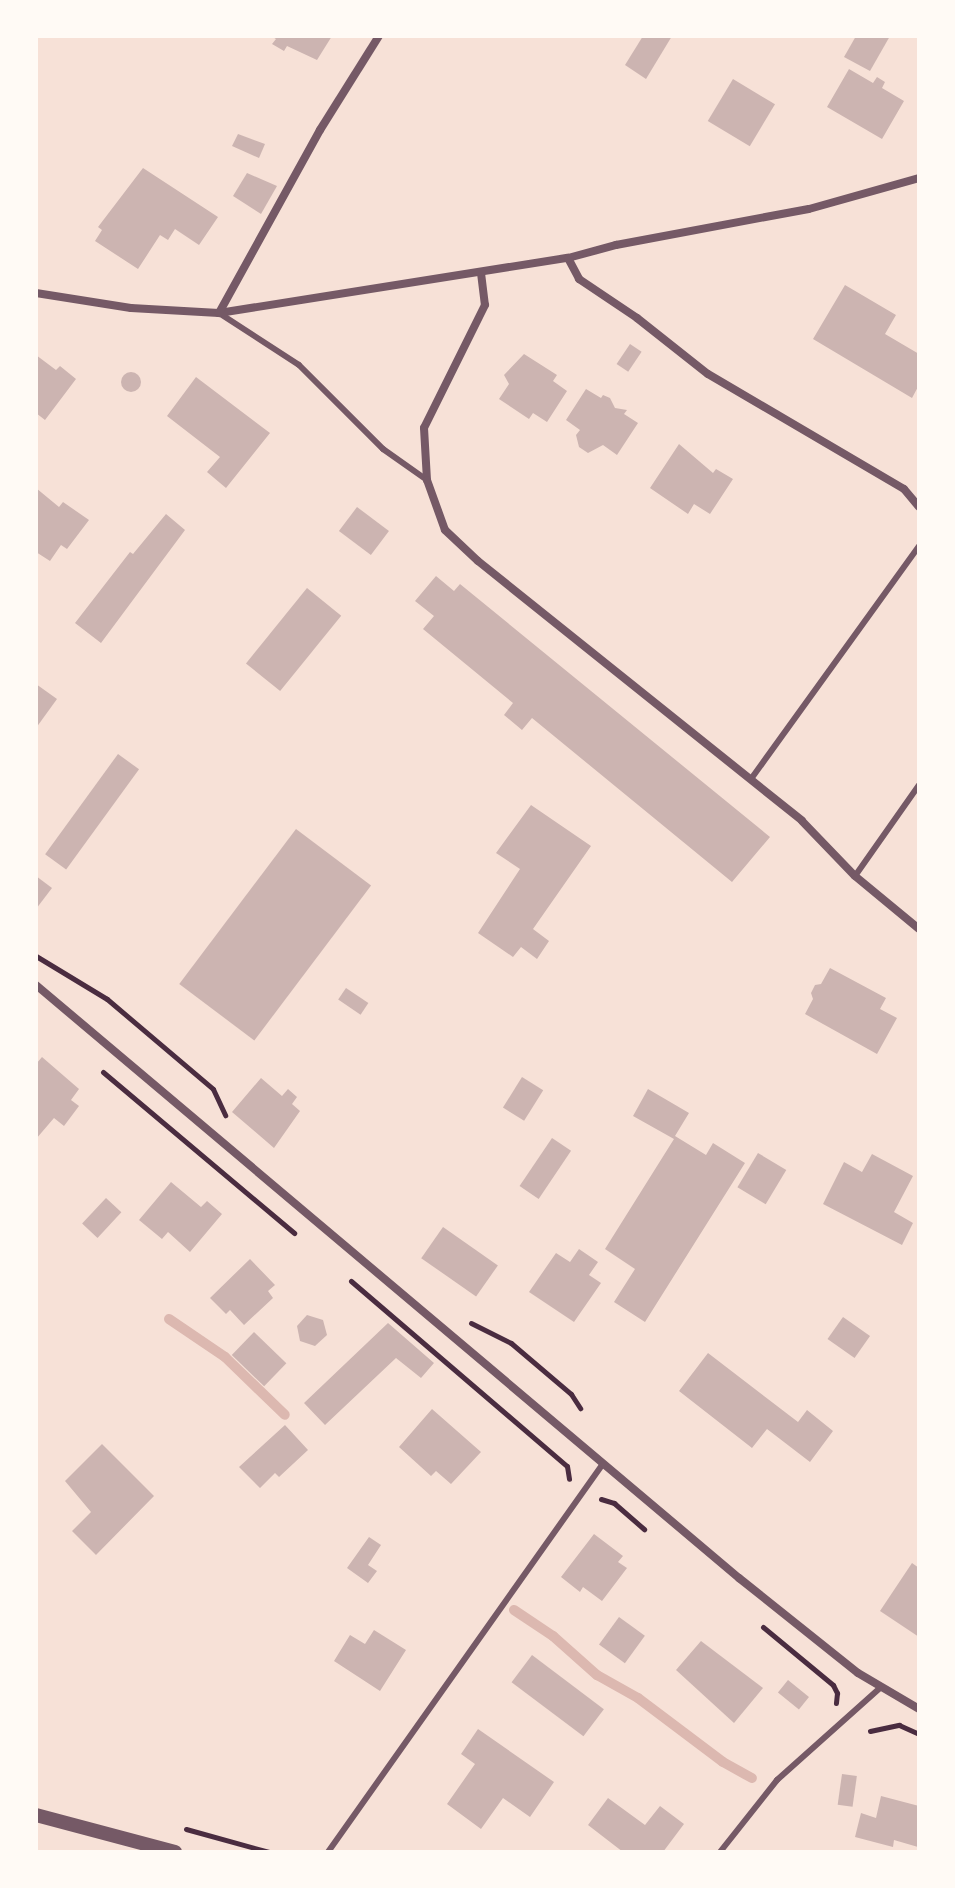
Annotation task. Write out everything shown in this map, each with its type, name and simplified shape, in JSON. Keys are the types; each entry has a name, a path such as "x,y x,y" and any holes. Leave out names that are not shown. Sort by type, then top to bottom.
{"street":[{"path":"219,313 320,130 379,36"},
{"path":"36,293 131,308 219,313 568,258 616,245 809,209 919,178"},
{"path":"568,258 579,279 637,318 708,374 904,489 919,507"},
{"path":"481,273 485,305 424,428 427,480 445,530 478,561 802,821 855,876 919,929"},
{"path":"36,985 602,1465 821,1645 919,1709"},
{"path":"36,1815 175,1852"}],"lane":[{"path":"219,313 299,365 383,449 427,480"},
{"path":"751,779 919,546"},
{"path":"855,876 919,785"},
{"path":"328,1852 602,1465"},
{"path":"720,1852 777,1780 881,1687"}],"path":[{"path":"36,956 107,999 213,1089 224,1115 234,1123"},
{"path":"100,1069 300,1238"},
{"path":"346,1277 567,1466 570,1474 567,1487"},
{"path":"467,1321 511,1343 571,1394 580,1408"},
{"path":"870,1731 899,1725 919,1734"}],"building":[{"path":"271,36 332,36 317,60 287,46 284,51 272,44 276,39"},
{"path":"643,36 672,36 646,79 625,65"},
{"path":"856,36 890,36 870,71 844,57"},
{"path":"849,69 873,83 877,77 885,82 882,88 904,101 882,139 827,107"},
{"path":"733,79 775,104 750,146 708,121"},
{"path":"238,134 265,144 259,158 232,146"},
{"path":"143,168 218,217 199,245 175,229 168,240 160,235 138,269 95,241 102,230 98,227"},
{"path":"247,173 277,186 261,214 233,196"},
{"path":"845,285 896,315 885,334 919,354 919,385 912,398 813,339"},
{"path":"630,344 642,352 628,372 617,364"},
{"path":"524,354 557,375 553,381 567,391 547,422 533,413 529,419 499,399 509,384 504,375"},
{"path":"36,355 56,370 60,366 76,379 45,420 36,413"},
{"path":"127,372 135,372 141,382 135,392 127,392 121,386 121,378"},
{"path":"196,377 270,433 226,488 207,472 220,457 167,416"},
{"path":"586,389 601,398 603,395 610,398 615,408 627,410 624,414 638,423 617,455 603,445 588,453 579,447 576,435 580,430 566,420"},
{"path":"679,444 713,473 716,469 733,479 710,514 694,504 688,514 650,488"},
{"path":"36,488 59,507 63,502 89,520 67,549 61,545 50,561 36,552"},
{"path":"357,507 389,531 371,555 339,531"},
{"path":"166,514 185,530 101,643 75,623 130,552 133,554"},
{"path":"436,576 454,591 460,584 770,837 732,882 532,718 522,730 504,715 513,703 423,629 434,616 415,601"},
{"path":"307,588 341,616 280,691 246,663"},
{"path":"36,684 57,699 36,728"},
{"path":"118,754 139,769 66,870 45,854"},
{"path":"531,805 591,846 533,929 549,941 537,959 521,947 513,957 478,933 520,869 496,853"},
{"path":"296,829 371,886 254,1041 179,984"},
{"path":"36,876 52,888 36,909"},
{"path":"830,968 886,998 880,1009 897,1018 877,1054 805,1014 813,999 811,993 815,985 821,984"},
{"path":"346,988 368,1003 361,1015 338,1000"},
{"path":"42,1057 79,1089 71,1100 79,1106 64,1126 54,1118 36,1139 36,1064"},
{"path":"522,1077 543,1090 524,1121 503,1108"},
{"path":"261,1078 282,1096 288,1089 297,1097 292,1104 300,1111 274,1148 232,1112"},
{"path":"648,1089 689,1113 675,1136 706,1155 713,1143 745,1163 645,1322 614,1302 635,1269 605,1249 674,1139 633,1116"},
{"path":"552,1138 571,1151 539,1199 520,1186"},
{"path":"758,1153 786,1170 766,1204 737,1187"},
{"path":"872,1154 913,1176 894,1212 913,1223 902,1245 823,1204 844,1162 862,1172"},
{"path":"171,1182 201,1207 207,1201 222,1214 190,1252 168,1232 162,1239 139,1220"},
{"path":"106,1198 121,1212 97,1238 82,1224"},
{"path":"443,1227 498,1265 476,1297 421,1258"},
{"path":"579,1249 598,1262 589,1275 601,1283 574,1322 529,1292 556,1253 570,1262"},
{"path":"250,1259 275,1285 268,1291 273,1298 244,1325 230,1310 226,1314 210,1298"},
{"path":"307,1315 323,1320 327,1335 315,1346 300,1341 297,1326"},
{"path":"843,1317 870,1336 855,1358 828,1339"},
{"path":"388,1323 434,1363 421,1378 396,1358 325,1425 304,1403"},
{"path":"254,1332 286,1363 264,1386 232,1355"},
{"path":"708,1353 798,1422 807,1410 833,1431 810,1462 767,1429 752,1448 679,1391"},
{"path":"432,1409 481,1452 451,1484 436,1471 431,1476 399,1447"},
{"path":"285,1425 308,1450 279,1477 275,1473 260,1488 239,1467"},
{"path":"102,1444 154,1496 96,1555 72,1531 91,1512 65,1481"},
{"path":"594,1534 623,1556 618,1562 627,1568 602,1601 583,1587 580,1592 561,1577"},
{"path":"369,1537 381,1545 368,1565 377,1571 368,1583 347,1568"},
{"path":"912,1563 919,1568 919,1637 880,1611"},
{"path":"619,1617 645,1636 625,1663 599,1645"},
{"path":"374,1630 406,1650 380,1691 334,1661 350,1635 365,1644"},
{"path":"701,1641 763,1688 734,1723 676,1670"},
{"path":"532,1655 604,1709 583,1736 512,1682"},
{"path":"788,1680 809,1697 799,1709 778,1692"},
{"path":"478,1729 554,1782 530,1817 503,1798 481,1829 447,1804 475,1764 461,1754"},
{"path":"842,1774 857,1776 853,1807 838,1805"},
{"path":"881,1796 919,1806 918,1847 894,1840 893,1847 855,1837 861,1813 876,1818"},
{"path":"608,1798 645,1825 660,1806 684,1824 663,1852 623,1852 588,1825"}],"waterway":[{"path":"169,1319 225,1357 285,1415"},
{"path":"514,1610 553,1636 597,1675 638,1698 723,1762 752,1778"}]}
